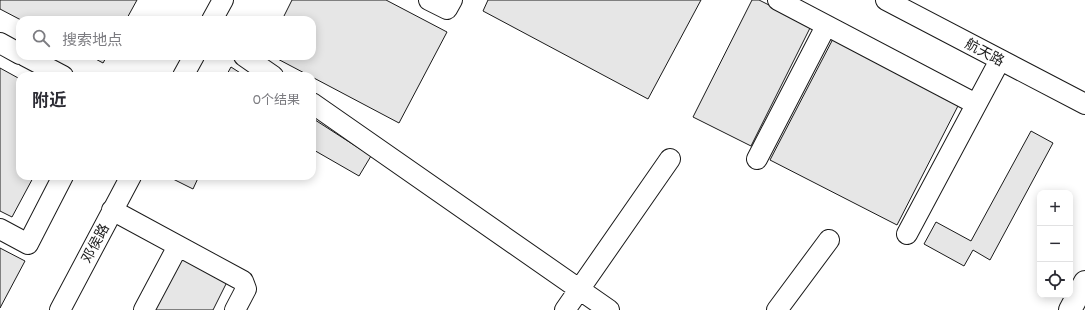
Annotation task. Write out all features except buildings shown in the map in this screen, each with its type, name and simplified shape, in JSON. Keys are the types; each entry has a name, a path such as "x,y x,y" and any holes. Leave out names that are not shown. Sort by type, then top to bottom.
{"main road":[{"path":"1070,310 1085,282"}],"street":[{"path":"214,16 223,0"},
{"path":"429,0 447,10 452,0"},
{"path":"778,0 976,104"},
{"name":"航天路","path":"886,0 1085,104"},
{"path":"758,159 826,26"},
{"path":"0,43 16,52"},
{"path":"32,60 55,72"},
{"path":"185,72 192,60"},
{"path":"250,60 267,72"},
{"path":"907,234 1000,60"},
{"path":"316,106 609,310"},
{"path":"565,310 670,159"},
{"path":"0,229 28,244 61,180"},
{"name":"邓侯路","path":"60,310 128,180"},
{"path":"112,210 242,281 246,289 235,310"},
{"path":"777,310 829,240"},
{"path":"144,310 178,246"}]}
